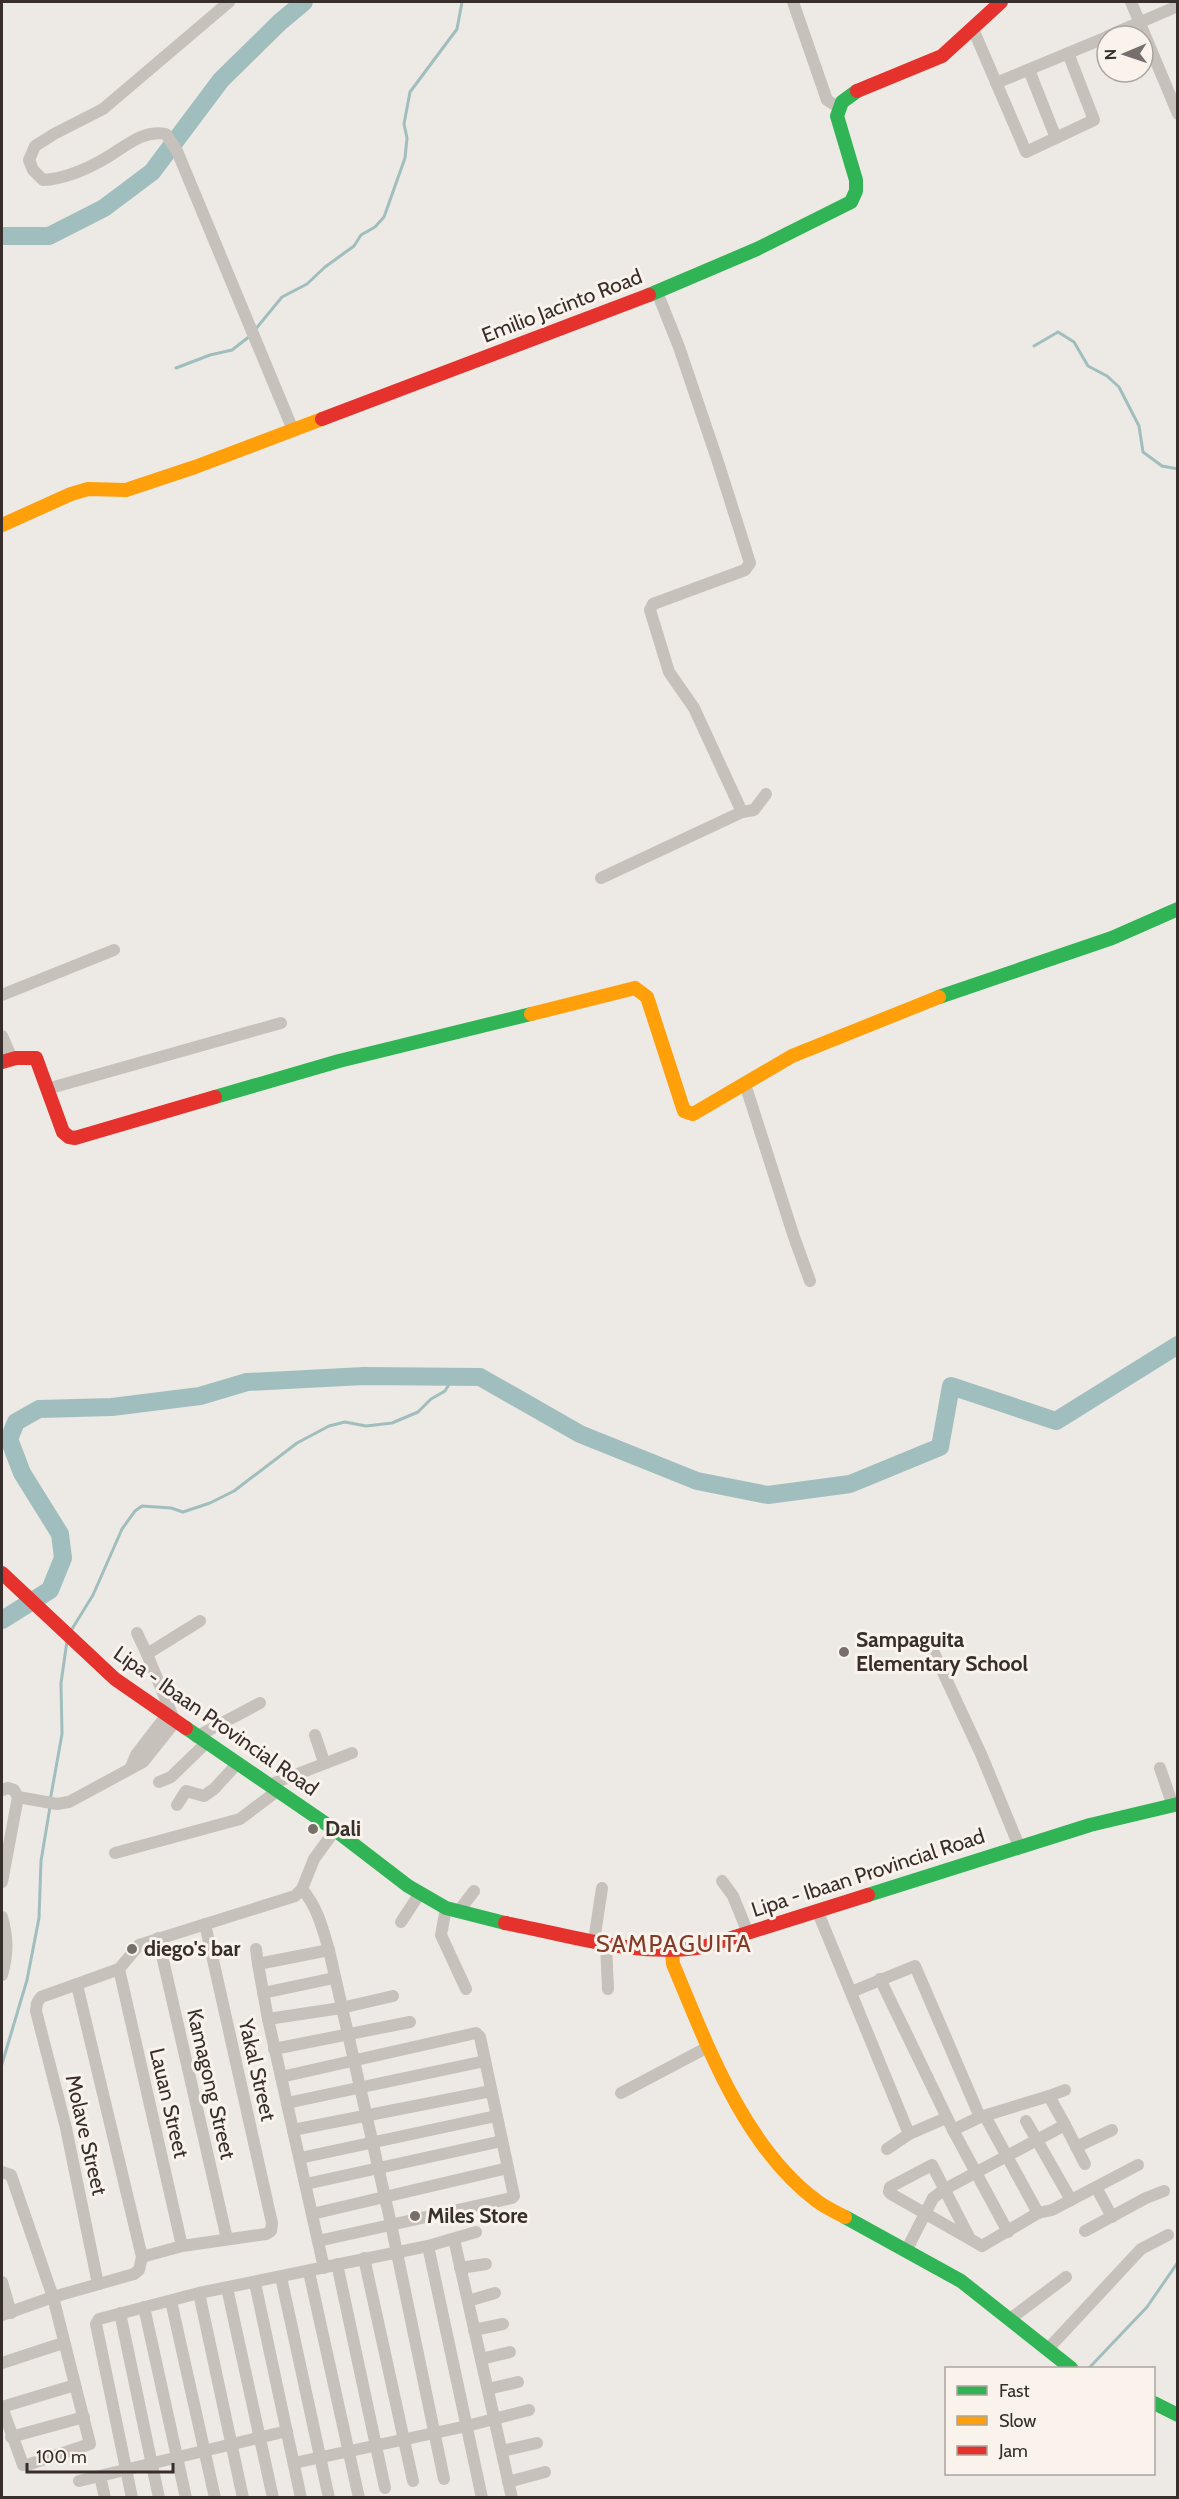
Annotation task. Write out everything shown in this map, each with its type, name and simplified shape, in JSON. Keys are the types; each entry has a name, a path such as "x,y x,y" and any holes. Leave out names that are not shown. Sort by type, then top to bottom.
{"street":[{"path":"229,2 103,109 35,146 29,160 33,170 43,180 58,179 104,159 137,138 155,131 166,134 174,145 293,430"},
{"path":"793,2 827,99 838,107 854,92 942,56 1001,2"},
{"path":"1131,2 1178,114"},
{"path":"1140,23 1178,6"},
{"path":"973,28 1026,152 1094,120 1068,53"},
{"path":"996,83 1095,42"},
{"path":"1029,70 1056,138"},
{"name":"Emilio Jacinto Road","path":"2,525 71,494 88,489 138,488 657,292 801,228 851,202 856,191 856,180 837,116 838,107"},
{"path":"657,292 714,450 750,563 745,570 653,604 650,610 669,672 694,708 742,812"},
{"path":"601,878 742,812 754,810 766,794"},
{"path":"2,1036 7,1061 36,1058 63,1132 75,1138 339,1061 635,988 647,997 686,1113 693,1114 792,1056 951,992 1112,939 1178,909"},
{"path":"2,995 114,950"},
{"path":"47,1089 281,1023"},
{"path":"745,1084 810,1281"},
{"name":"Lipa - Ibaan Provincial Road","path":"2,1573 115,1679 170,1719 335,1830 420,1893 452,1910 600,1943 638,1950 672,1952 703,1947 1019,1846 1090,1825 1175,1805"},
{"path":"147,1654 200,1621"},
{"path":"18,1797 49,1802 69,1802 143,1762 170,1719 147,1654 137,1633"},
{"path":"934,1653 981,1754 1019,1846"},
{"path":"159,1782 171,1778 201,1740 260,1703"},
{"path":"315,1735 324,1762"},
{"path":"115,1853 240,1819 273,1788 324,1762 352,1753"},
{"path":"177,1805 186,1791 204,1796 237,1764"},
{"path":"1160,1768 1175,1805"},
{"path":"2,1790 8,1788 14,1790 18,1797 2,1882"},
{"path":"2,2282 7,2314 53,2297 134,2274 139,2270 142,2257 77,1985 119,1969 139,1945 287,1901 302,1889 314,1859 335,1830"},
{"path":"722,1881 733,1896 748,1933"},
{"path":"602,1888 600,1943 608,1989"},
{"path":"302,1889 319,1915 329,1950 358,2088 391,2224 444,2479"},
{"path":"466,1989 441,1935 452,1910 474,1891"},
{"path":"401,1922 420,1893"},
{"path":"817,1910 909,2134"},
{"path":"2,1917 8,1944 2,1973"},
{"name":"Yakal Street","path":"205,1924 272,2223 271,2231 266,2234 227,2239"},
{"name":"Kamagong Street","path":"158,1938 227,2239"},
{"path":"255,1949 274,2049 324,2268"},
{"path":"258,1964 329,1950"},
{"path":"672,1952 673,1964 708,2047 758,2138 793,2180 818,2202 907,2249 961,2281 1070,2367"},
{"path":"851,1992 912,1966 916,1967 982,2116 1038,2213"},
{"name":"Lauan Street","path":"119,1969 182,2246"},
{"path":"263,1993 334,1978"},
{"path":"880,1979 946,2118 1008,2232"},
{"name":"Molave Street","path":"77,1985 41,1997 36,2011 66,2128 98,2284"},
{"path":"268,2019 341,2008 393,1996"},
{"path":"274,2049 410,2022"},
{"path":"281,2077 476,2032 480,2037 514,2196 318,2241"},
{"path":"621,2093 708,2047"},
{"path":"287,2103 484,2061"},
{"path":"953,2130 982,2116 1065,2090"},
{"path":"293,2130 491,2091"},
{"path":"1049,2096 1085,2164"},
{"path":"300,2158 496,2116"},
{"path":"887,2149 909,2134 946,2118"},
{"path":"1026,2121 1071,2200"},
{"path":"907,2249 933,2198 945,2189 1065,2125"},
{"path":"1076,2147 1112,2130"},
{"path":"306,2184 502,2141"},
{"path":"970,2239 932,2165 890,2187 891,2194 982,2246 1038,2213 1052,2210 1138,2165"},
{"path":"312,2214 508,2168"},
{"path":"4,2173 11,2175 53,2297 90,2441 87,2447 27,2465 21,2461 2,2407 75,2385"},
{"path":"1096,2187 1112,2217"},
{"path":"1085,2231 1164,2191"},
{"path":"132,2498 96,2324 99,2319 200,2293 428,2246 476,2232"},
{"path":"1047,2350 1142,2249 1168,2235"},
{"path":"142,2257 182,2246 227,2239"},
{"path":"454,2239 512,2498"},
{"path":"428,2246 482,2498"},
{"path":"364,2258 413,2481"},
{"path":"337,2264 385,2488"},
{"path":"460,2268 486,2264"},
{"path":"309,2272 359,2498"},
{"path":"282,2277 329,2498"},
{"path":"1010,2319 1066,2277"},
{"path":"255,2283 301,2498"},
{"path":"227,2288 273,2498"},
{"path":"200,2293 243,2498"},
{"path":"468,2301 495,2293"},
{"path":"171,2301 216,2498"},
{"path":"144,2307 186,2498"},
{"path":"120,2313 159,2498"},
{"path":"474,2330 503,2324"},
{"path":"2,2363 63,2343"},
{"path":"481,2359 510,2352"},
{"path":"488,2389 518,2382"},
{"path":"1155,2404 1178,2415"},
{"path":"294,2463 495,2420 529,2410"},
{"path":"11,2437 84,2417"},
{"path":"79,2481 287,2431"},
{"path":"502,2451 537,2443"},
{"path":"508,2482 545,2472"},
{"path":"100,2476 105,2498"}],"waterway":[{"path":"2,236 49,236 104,208 152,172 221,80 280,22 304,2"},
{"path":"254,331 282,297 307,284 325,267 354,246 361,235 375,227 384,217 405,158 407,138 404,124 410,92 457,29 462,2"},
{"path":"1034,346 1058,332 1074,342 1088,366 1107,376 1119,387 1139,426 1143,452 1162,466 1178,469"},
{"path":"176,368 210,355 232,350 250,336"},
{"path":"2,1620 50,1590 63,1558 60,1534 22,1473 9,1439 16,1422 39,1409 112,1407 200,1396 247,1382 364,1376 480,1377 580,1434 697,1481 768,1495 850,1484 940,1447 951,1386 1056,1421 1178,1345"},
{"path":"72,1629 93,1595 122,1529 135,1511 142,1506 171,1508 183,1512 210,1503 234,1491 297,1443 329,1426 345,1422 366,1426 392,1423 418,1412 431,1399 445,1391 454,1376"},
{"path":"50,1801 62,1734 61,1683 67,1641"},
{"path":"2,2064 27,1980 39,1918 41,1861 50,1807"},
{"path":"1090,2367 1147,2307 1178,2262"}],"traffic: fast":[{"path":"649,295 757,249 851,202 856,191 856,180 837,116 842,102 857,91"},
{"path":"939,997 1112,938 1178,909"},
{"path":"215,1097 339,1061 531,1014"},
{"path":"186,1728 335,1830 408,1886 446,1908 505,1923"},
{"path":"868,1895 1090,1825 1178,1804"},
{"path":"845,2217 961,2281 1070,2367"},
{"path":"1155,2404 1178,2415"}],"traffic: slow":[{"path":"2,525 71,494 88,489 126,490 195,467 322,419"},
{"path":"531,1014 635,988 647,997 684,1111 693,1114 792,1056 939,997"},
{"path":"672,1952 673,1964 714,2060 748,2124 768,2153 791,2179 820,2203 845,2217"}],"traffic: jam":[{"path":"857,91 942,56 1001,2"},
{"path":"322,419 649,295"},
{"path":"2,1062 16,1058 36,1058 63,1132 75,1138 215,1097"},
{"path":"2,1573 115,1679 186,1728"},
{"path":"505,1923 603,1944 653,1950 678,1950 703,1947 868,1895"}],"place":[{"name":"Sampaguita Elementary School","path":"844,1652"},
{"name":"Dali","path":"313,1829"},
{"name":"diego's bar","path":"132,1949"},
{"name":"Miles Store","path":"415,2216"}],"district":[{"name":"SAMPAGUITA","path":"674,1944"}]}
